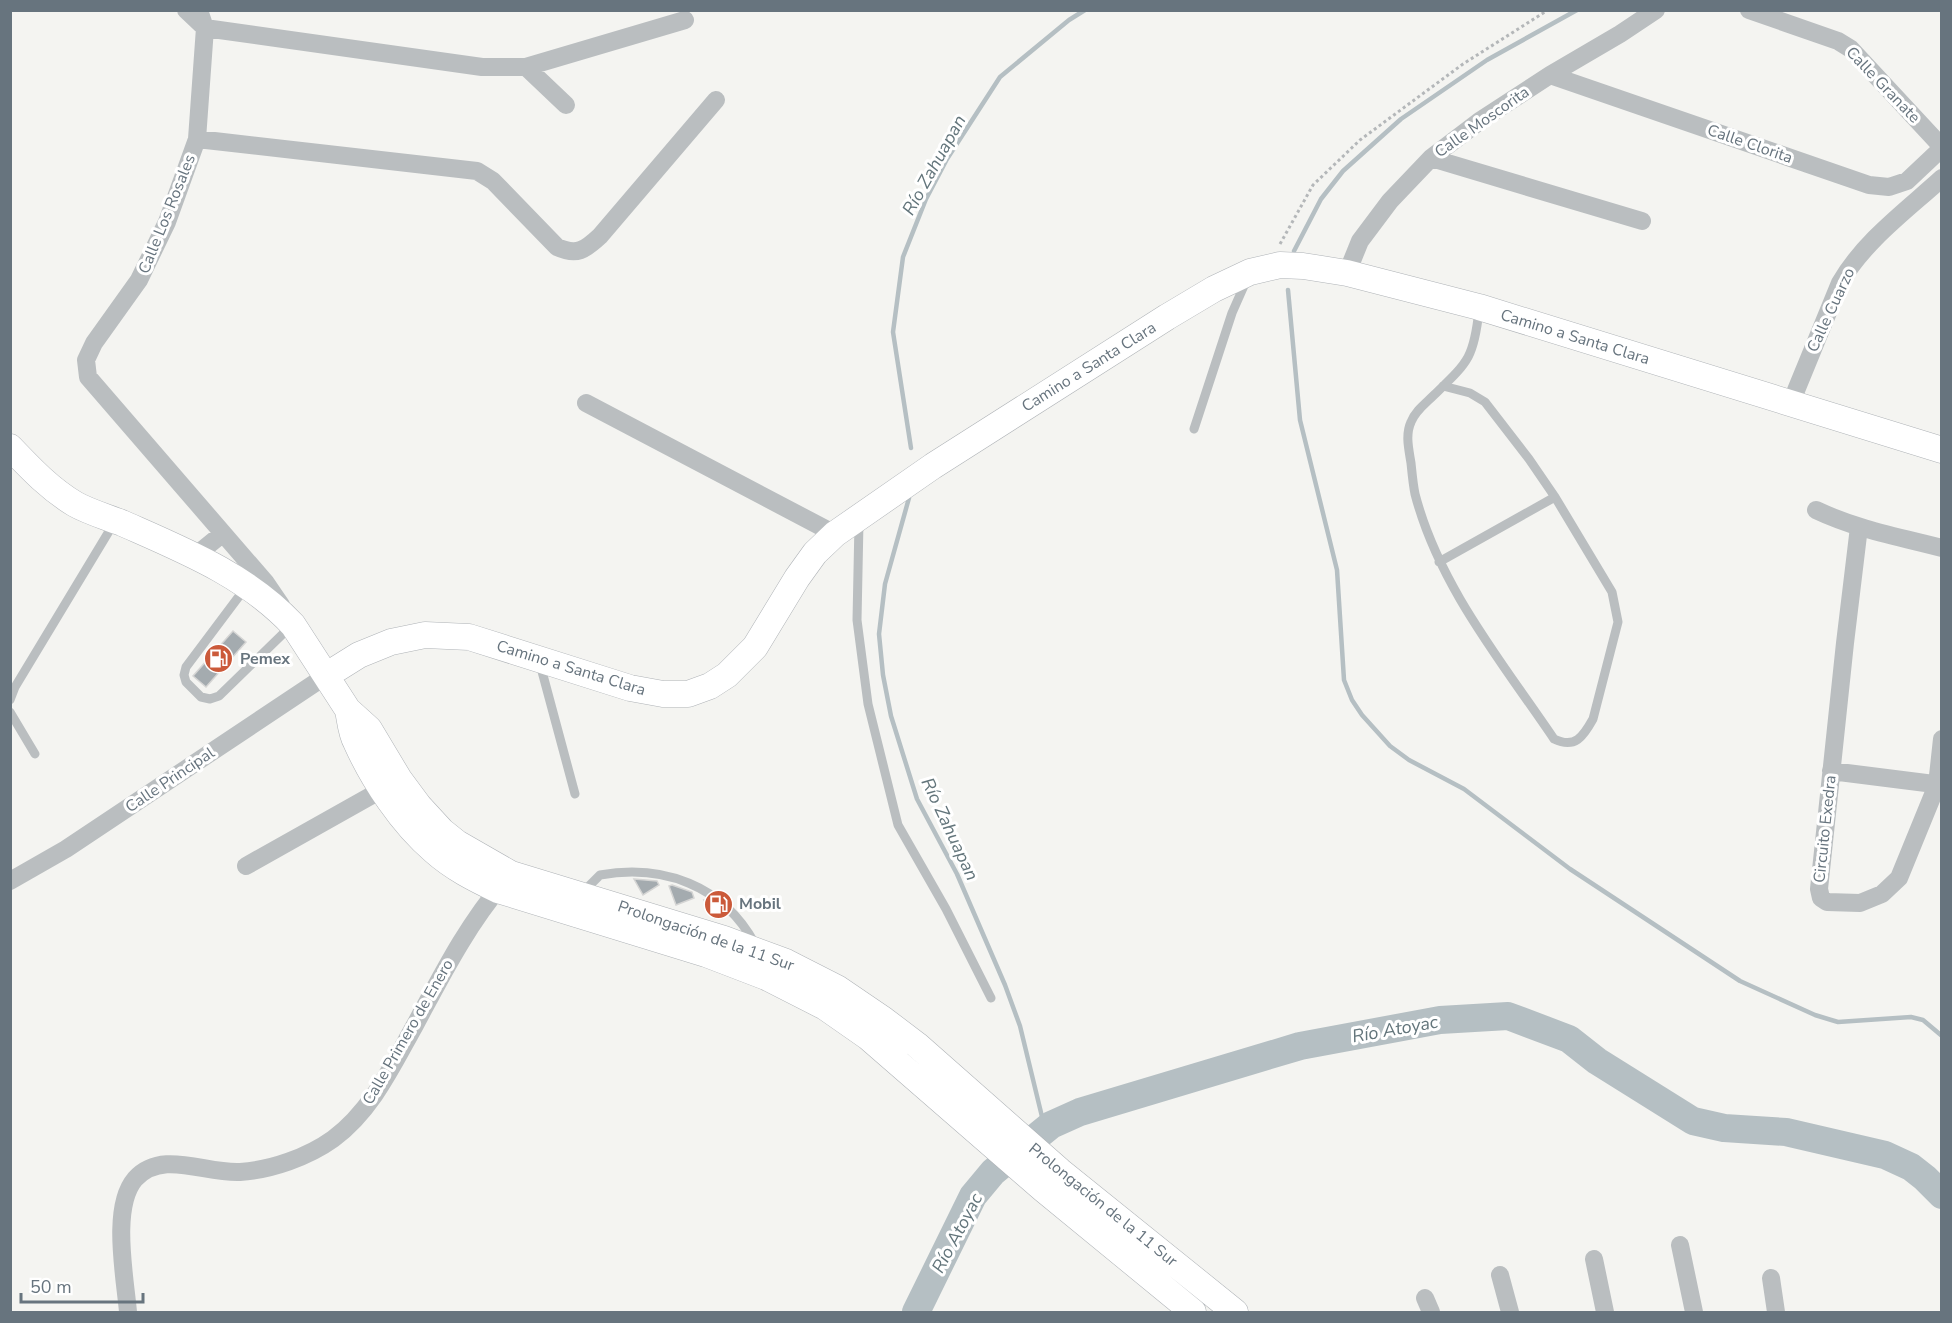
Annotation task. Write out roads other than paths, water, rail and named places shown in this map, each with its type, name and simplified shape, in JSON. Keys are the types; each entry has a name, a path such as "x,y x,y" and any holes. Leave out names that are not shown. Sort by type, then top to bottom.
{"main road":[{"name":"Camino a Santa Clara","path":"327,675 359,655 390,642 425,635 469,637 630,688 663,694 688,693 710,686 727,675 755,646 815,553 859,516 933,466 1214,289 1260,270 1280,266 1303,266 1347,273 1479,307 1941,450"},
{"name":"Prolongación de la 11 Sur","path":"10,447 46,484 77,505 195,556 248,585 283,614 327,675 348,710 369,729 399,779 429,819 504,882"},
{"name":"Prolongación de la 11 Sur","path":"348,710 355,740 382,789 408,825 435,852 466,874 504,882 759,952 786,962 831,997 868,1037 952,1111 1192,1312"},
{"name":"Prolongación de la 11 Sur","path":"576,903 766,977 831,997 884,1020 917,1045 1060,1171 1235,1312"}],"street":[{"path":"186,10 202,19 482,66 526,67 686,20"},
{"name":"Calle Moscorita","path":"1347,273 1360,241 1390,201 1431,158 1481,120 1656,10"},
{"name":"Calle Granate","path":"1749,10 1838,41 1851,49 1941,147"},
{"name":"Calle Los Rosales","path":"202,19 197,139 167,222 139,280 94,343 86,360 88,377 266,583 293,625"},
{"path":"526,67 566,105"},
{"name":"Calle Clorita","path":"1550,75 1869,185 1889,187 1907,181 1941,147"},
{"path":"197,139 477,171 493,181 557,247 566,251 579,251 600,236 716,100"},
{"path":"1431,158 1642,221"},
{"name":"Calle Cuarzo","path":"1791,405 1840,283 1850,266 1866,248 1941,178"},
{"path":"586,404 835,534"},
{"path":"1816,510 1859,528 1941,548"},
{"name":"Circuito Exedra","path":"1859,528 1818,889 1821,898 1827,902 1860,903 1882,894 1899,878 1939,785 1941,739"},
{"path":"195,556 222,534"},
{"name":"Calle Principal","path":"10,881 66,849 327,675"},
{"path":"1831,771 1939,785"},
{"path":"246,866 382,789"},
{"name":"Calle Primero de Enero","path":"128,1312 122,1211 126,1194 134,1181 144,1171 160,1164 238,1172 267,1168 299,1157 331,1140 354,1122 374,1095 455,950 504,882"},
{"path":"1680,1245 1694,1312"},
{"path":"1594,1259 1605,1312"},
{"path":"1500,1275 1510,1312"},
{"path":"1771,1278 1776,1312"}],"lane":[{"path":"1194,429 1232,313 1260,270"},
{"path":"1443,386 1470,393 1485,402 1555,497 1612,592 1618,622 1593,719 1586,731 1575,742 1563,744 1554,739 1458,597 1439,562 1415,494 1407,435 1411,422 1420,408 1443,386 1462,368 1476,339 1479,307"},
{"path":"1439,562 1555,497"},
{"path":"859,516 857,620 868,704 898,825 946,909 991,998"},
{"path":"10,700 15,687 116,520"},
{"path":"248,585 186,667 184,675 186,682 201,697 210,699 219,696 293,625"},
{"path":"539,659 575,794"},
{"path":"10,712 35,754"},
{"path":"576,903 600,875 638,871 675,878 705,891 724,906 742,924 759,952"}],"waterway":[{"name":"Río Zahuapan","path":"911,448 893,332 903,257 926,199 947,159 1000,77 1069,20 1085,10"},
{"path":"1294,251 1321,199 1343,171 1401,119 1487,60 1577,10"},
{"path":"1288,290 1300,420 1337,570 1344,680 1352,700 1362,715 1390,746 1409,760 1464,789 1570,869 1740,981 1815,1015 1838,1022 1911,1017 1923,1020 1942,1036"},
{"name":"Río Zahuapan","path":"909,498 885,584 879,634 883,675 891,716 917,799 957,874 1005,985 1020,1026 1045,1129"},
{"name":"Río Atoyac","path":"916,1312 973,1196 993,1172 1051,1125 1080,1112 1300,1046 1440,1020 1508,1016 1569,1039 1597,1061 1693,1121 1724,1128 1786,1132 1885,1155 1911,1167 1942,1195"}],"place":[{"name":"Pemex","path":"219,659"},
{"name":"Mobil","path":"718,904"}]}
